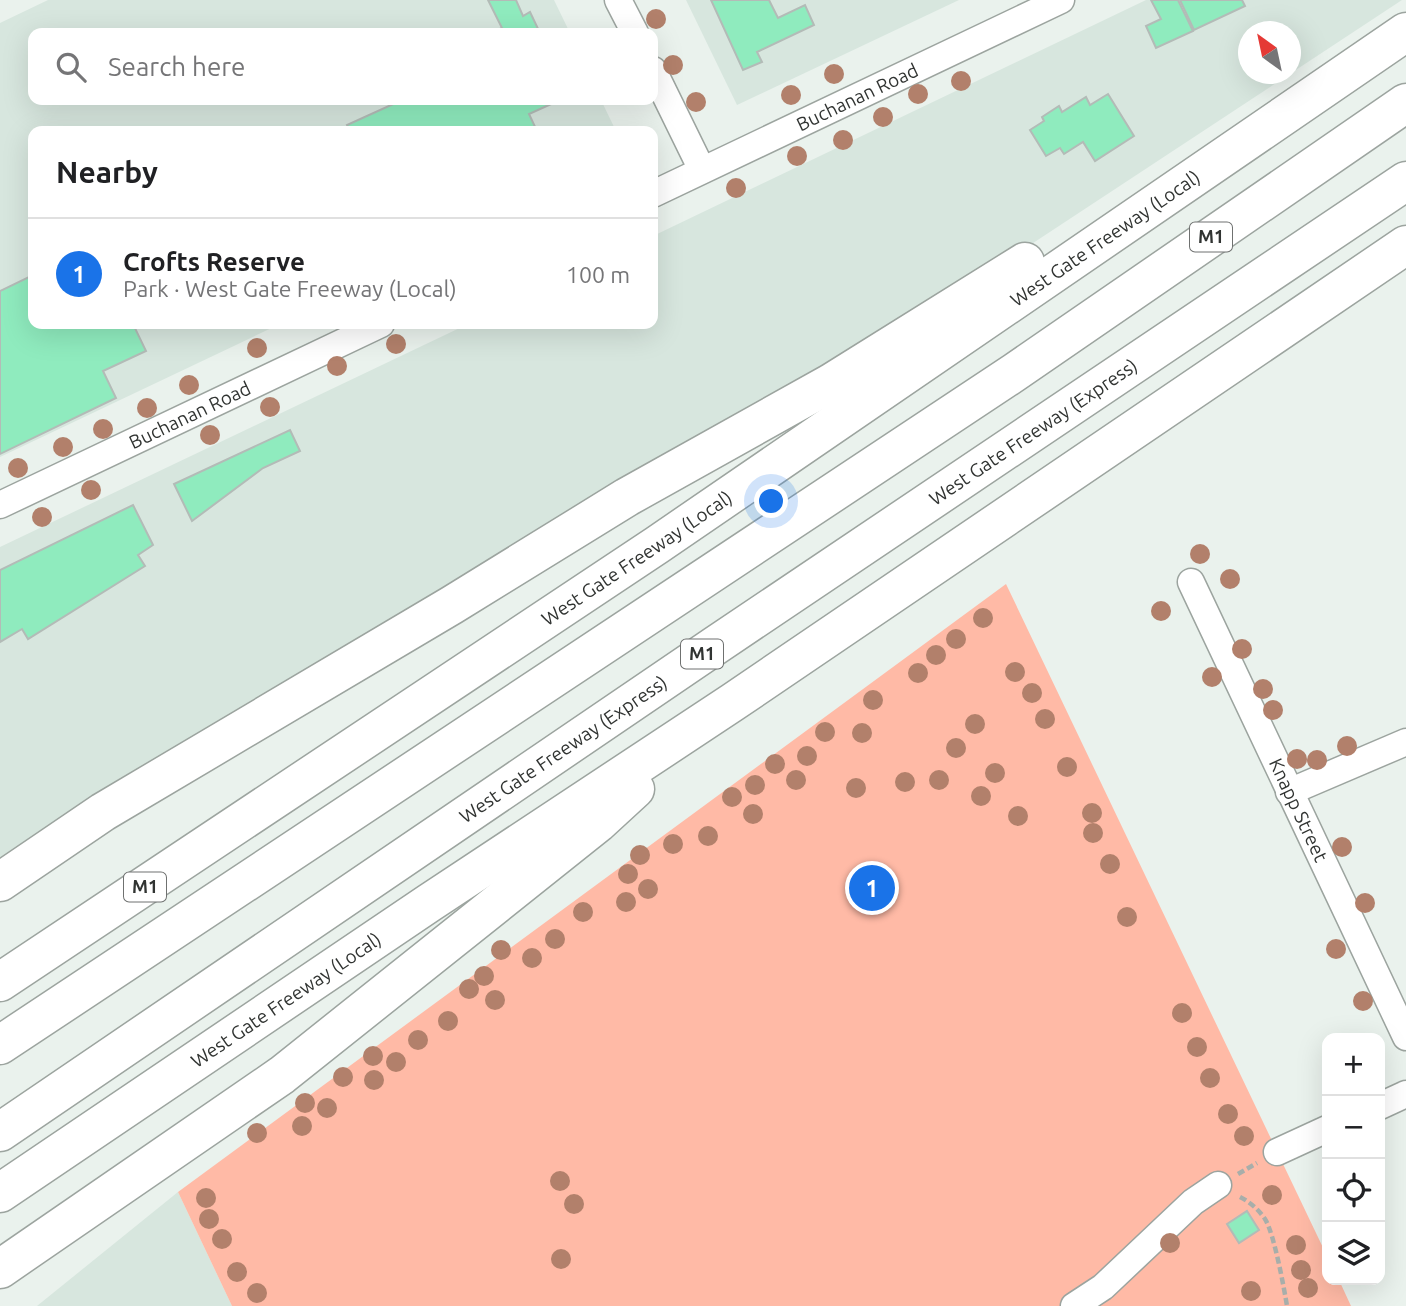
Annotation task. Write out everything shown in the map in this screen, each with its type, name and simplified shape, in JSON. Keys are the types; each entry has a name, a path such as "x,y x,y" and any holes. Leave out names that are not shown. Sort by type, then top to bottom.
{"highway":[{"path":"0,882 103,812 627,498 831,383 1406,22"},
{"name":"West Gate Freeway (Local)","path":"0,982 668,537 1406,32"},
{"name":"M1","path":"0,1045 1015,372 1406,103"},
{"name":"West Gate Freeway (Express)","path":"0,1132 693,660 1406,181"},
{"name":"West Gate Freeway (Local)","path":"0,1193 429,903 733,702 1406,245"},
{"path":"0,1269 282,1075 598,823 733,702"}],"street":[{"path":"618,0 632,28"},
{"name":"Buchanan Road","path":"658,192 1061,0"},
{"path":"658,80 702,170"},
{"name":"Buchanan Road","path":"0,505 370,329"},
{"name":"Knapp Street","path":"1191,582 1406,1037"},
{"path":"1289,792 1406,741"},
{"path":"1385,1104 1406,1094"},
{"path":"1276,1152 1322,1131"},
{"path":"1074,1306 1103,1287 1193,1202 1218,1185"}],"path":[{"path":"1218,1185 1276,1152"},
{"path":"1218,1185 1250,1202 1266,1220 1287,1306"}],"shaded area":[{"path":"48,0 554,0 568,28 28,28 28,105 603,105 614,126 28,126 28,329 269,329 0,457 0,23"},
{"path":"686,0 959,0 737,105"},
{"path":"1146,0 1402,0 1301,67 1301,21 1238,21 1238,84 1275,84 895,334 0,887 0,547 458,329 658,329 658,234"},
{"path":"1006,584 1322,1246 1322,1285 1341,1285 1351,1306 232,1306 178,1192"},
{"path":"178,1192 232,1306 37,1306"}],"building":[{"path":"488,0 516,0 523,16 530,12 538,28 502,28"},
{"path":"711,0 769,0 778,18 805,5 814,25 757,52 762,62 743,70"},
{"path":"1151,0 1178,0 1193,31 1156,48 1146,26 1161,19"},
{"path":"1180,0 1242,0 1245,6 1194,30"},
{"path":"1108,94 1134,136 1095,161 1083,142 1064,154 1060,148 1046,156 1030,130 1044,121 1042,117 1059,106 1062,112 1086,97 1090,105"},
{"path":"391,105 549,105 529,114 535,126 347,125"},
{"path":"28,277 28,329 135,329 146,351 103,371 116,398 0,454 0,291"},
{"path":"290,430 300,451 263,468 192,521 174,484"},
{"path":"133,505 153,545 138,555 145,566 28,639 22,629 0,642 0,570"},
{"path":"1247,1211 1259,1230 1239,1243 1227,1224"}],"place":[{"name":"Crofts Reserve","path":"872,888"}]}
